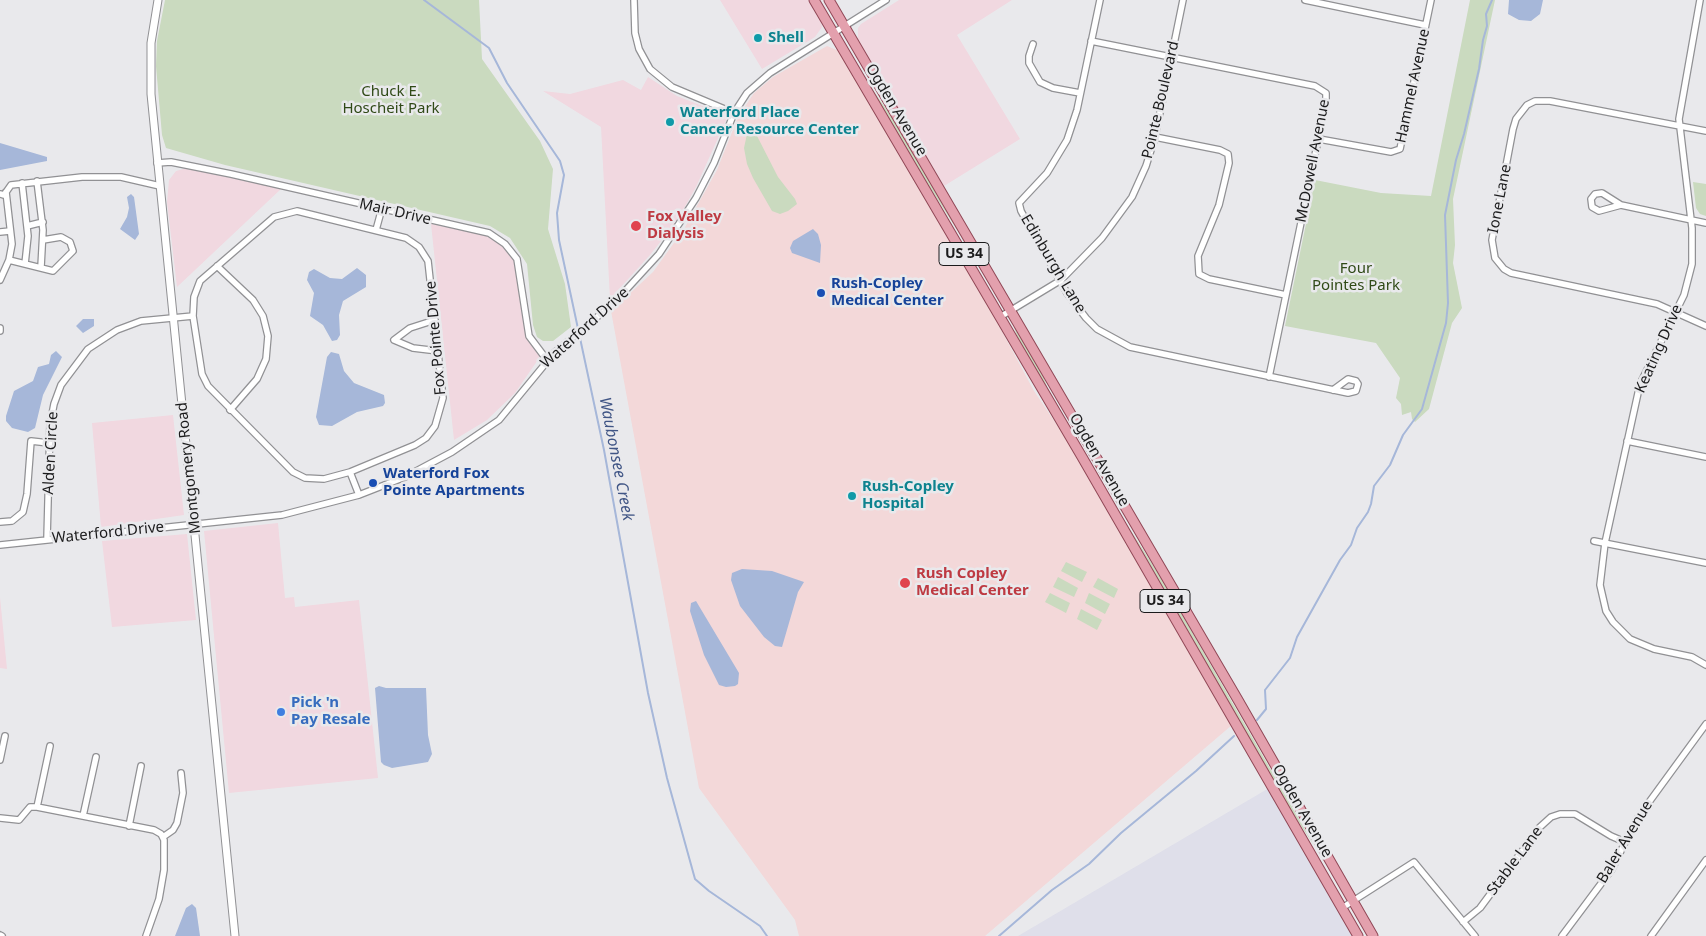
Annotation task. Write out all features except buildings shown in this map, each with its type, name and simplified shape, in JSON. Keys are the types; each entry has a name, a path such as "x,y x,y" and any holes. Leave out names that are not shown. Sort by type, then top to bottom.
{"main road":[{"name":"Ogden Avenue","path":"814,0 1000,317 1358,936"},
{"name":"Ogden Avenue","path":"830,0 1012,311 1372,936"}],"street":[{"name":"Montgomery Road","path":"158,0 152,26 150,70 157,163 195,524 235,936"},
{"path":"634,0 635,33 639,49 650,70 672,87 734,113"},
{"name":"Waterford Drive","path":"0,545 282,515 359,495 430,465 487,430 510,409 547,360 560,347 590,324 633,284 679,227 705,182 734,113 747,93 770,73 886,0"},
{"name":"Edinburgh Lane","path":"1100,0 1072,125 1062,151 1047,173 1019,202 1021,211 1060,280 1086,318 1097,329 1119,342 1142,351 1333,390"},
{"name":"Pointe Boulevard","path":"1000,317 1060,280 1102,238 1122,212 1140,181 1156,137 1183,0"},
{"path":"1305,0 1426,25"},
{"name":"Hammel Avenue","path":"1319,139 1391,152 1398,151 1404,139 1431,0"},
{"name":"Keating Drive","path":"1700,0 1681,95 1679,126 1692,220 1693,250 1690,276 1676,312 1640,384 1601,572 1602,598 1613,622 1635,641 1654,649 1692,657 1706,665"},
{"name":"McDowell Avenue","path":"1091,41 1321,88 1327,97 1269,377"},
{"path":"1033,44 1029,63 1040,82 1054,88 1080,92"},
{"name":"Ione Lane","path":"1706,132 1550,101 1535,101 1527,105 1516,119 1513,129 1492,240 1495,258 1504,269 1511,273 1650,302 1706,326"},
{"path":"1156,137 1220,150 1228,154 1229,163 1219,205 1198,256 1199,274 1209,279 1286,295"},
{"name":"Mair Drive","path":"157,163 171,162 382,208 489,234 505,244 517,259 529,336 547,360"},
{"path":"0,280 9,260 12,244 3,193 11,185 82,177 121,177 160,186"},
{"path":"37,181 43,240 40,267"},
{"path":"22,183 28,236 25,264"},
{"path":"1621,205 1599,211 1592,207 1591,199 1595,194 1602,193 1621,205 1706,223"},
{"path":"376,230 382,208"},
{"name":"Fox Pointe Drive","path":"297,211 376,230 406,238 419,247 428,261 436,320 443,398 435,426 426,438 415,446 350,472 324,479 305,478 293,472 230,410 204,381 193,316 196,289 200,281 274,217 297,211"},
{"path":"27,226 42,222"},
{"path":"0,232 10,231"},
{"path":"9,260 53,271 61,266 73,251 70,242 61,237 43,240"},
{"path":"217,266 253,300 263,316 268,336 266,359 257,379 230,410"},
{"path":"173,317 193,316"},
{"name":"Alden Circle","path":"47,539 49,444 54,404 61,385 88,350 117,330 141,322 173,317"},
{"path":"436,320 410,328 394,340 413,348 438,351"},
{"path":"0,522 12,521 23,512 27,494 30,441 49,444"},
{"path":"1627,441 1706,456"},
{"path":"350,472 359,495"},
{"path":"1594,541 1706,563"},
{"name":"Baler Avenue","path":"1562,936 1612,869 1636,820 1706,724"},
{"path":"0,760 5,736"},
{"path":"37,807 50,746"},
{"path":"83,816 96,756"},
{"path":"129,826 141,766"},
{"path":"162,837 173,830 177,823 183,793 181,773"},
{"path":"0,820 18,820 30,807 37,807 158,831 162,837 165,860 161,890 146,936"},
{"name":"Stable Lane","path":"1463,922 1480,908 1540,827 1551,817 1560,814 1575,814 1611,836 1625,842"},
{"path":"1652,936 1706,860"},
{"path":"1342,908 1414,862 1475,936"}],"shaded area":[{"path":"720,0 810,0 821,21 822,27 815,37 762,69"},
{"path":"899,0 1012,0 957,35 1020,139 944,186 858,39 858,28 861,24"},
{"name":"Rush Copley Medical Center","path":"827,46 839,51 849,65 976,283 1034,391 1067,440 1232,725 985,936 799,936 795,920 699,788 611,311 653,272 684,229 717,170 738,117 754,93 773,77"},
{"path":"648,77 677,96 728,116 696,187 677,221 650,255 610,299 601,127 543,91 570,94 623,80 641,90"},
{"path":"187,168 281,189 177,287 167,202 169,180 176,171"},
{"path":"431,224 485,235 503,245 519,266 521,310 525,326 542,354 515,393 487,420 454,440"},
{"path":"173,415 184,515 101,527 92,423"},
{"path":"278,523 285,598 294,597 295,607 359,600 378,778 229,793 204,531"},
{"path":"187,534 196,620 112,627 102,541"},
{"path":"0,597 7,669 0,668"},
{"path":"1269,788 1354,936 1018,936"}],"green space":[{"name":"Chuck E. Hoscheit Park","path":"165,0 479,0 482,59 540,141 553,169 548,229 565,284 571,327 553,341 543,341 537,337 533,325 527,264 510,238 490,226 225,165 166,148 162,135 156,66 157,41"},
{"name":"Four Pointes Park","path":"1470,0 1495,0 1453,199 1455,245 1453,263 1462,308 1452,323 1429,409 1415,422 1412,419 1411,412 1402,415 1401,404 1396,398 1400,378 1376,343 1285,326 1315,180 1381,193 1431,196"},
{"path":"868,83 904,135 968,247 929,186"},
{"path":"751,132 756,134 778,177 795,199 797,204 788,211 780,214 772,211 753,178 747,164 744,148 747,134"},
{"path":"1693,182 1706,184 1706,216 1700,214 1696,208"},
{"path":"1014,327 1042,373 1050,395 1018,339"},
{"path":"1126,523 1161,578 1315,847 1281,795"},
{"path":"1066,562 1087,572 1082,582 1061,571"},
{"path":"1058,577 1078,588 1074,597 1053,587"},
{"path":"1098,578 1118,589 1114,598 1093,587"},
{"path":"1050,593 1070,603 1066,613 1045,602"},
{"path":"1089,593 1110,604 1105,614 1085,603"},
{"path":"1081,609 1102,620 1097,630 1077,619"}],"water":[{"path":"1509,0 1543,0 1540,14 1531,21 1519,20 1508,14"},
{"path":"0,143 47,157 47,161 0,170"},
{"path":"131,194 134,197 139,234 135,240 120,229 127,217 129,208 127,197"},
{"path":"813,229 818,234 821,245 820,263 792,253 790,248 793,241"},
{"path":"357,268 366,275 366,287 343,301 339,315 340,335 337,340 332,341 323,325 310,316 314,293 307,280 309,272 314,269 330,278 342,279"},
{"path":"83,319 94,319 94,326 83,333 76,326"},
{"path":"56,351 62,357 43,395 35,428 28,432 12,428 6,421 6,416 14,391 33,381 38,367 49,364 51,355"},
{"path":"331,352 339,354 344,371 354,383 384,395 385,403 383,406 357,412 332,426 319,425 316,417 327,357"},
{"path":"742,569 772,571 804,582 798,592 782,647 775,646 764,637 740,606 731,580 732,573"},
{"path":"696,601 739,673 738,684 735,686 726,687 719,685 704,655 690,611 691,603"},
{"path":"379,686 386,688 426,688 428,735 432,754 428,762 392,768 381,762 375,688"},
{"path":"192,904 196,908 200,936 175,936 186,908"}],"waterway":[{"name":"Waubonsee Creek","path":"424,0 489,48 507,83 560,161 564,175 557,213 559,240 604,450 648,693 667,778 695,879 709,891 760,926 767,936"},
{"path":"1257,720 1266,709 1265,690 1290,658 1297,637 1340,560 1351,545 1357,528 1368,512 1374,486 1390,465 1403,435 1422,409 1446,323 1448,303 1445,215 1456,160 1479,69 1487,26 1486,14 1492,0"},
{"path":"999,936 1052,890 1089,864 1121,833 1196,771 1234,736"}],"place":[{"name":"Shell","path":"758,38"},
{"name":"Waterford Place Cancer Resource Center","path":"670,122"},
{"name":"Fox Valley Dialysis","path":"636,226"},
{"name":"Rush-Copley Medical Center","path":"821,293"},
{"name":"Waterford Fox Pointe Apartments","path":"373,483"},
{"name":"Rush-Copley Hospital","path":"852,496"},
{"name":"Rush Copley Medical Center","path":"905,583"},
{"name":"Pick 'n Pay Resale","path":"281,712"}]}
